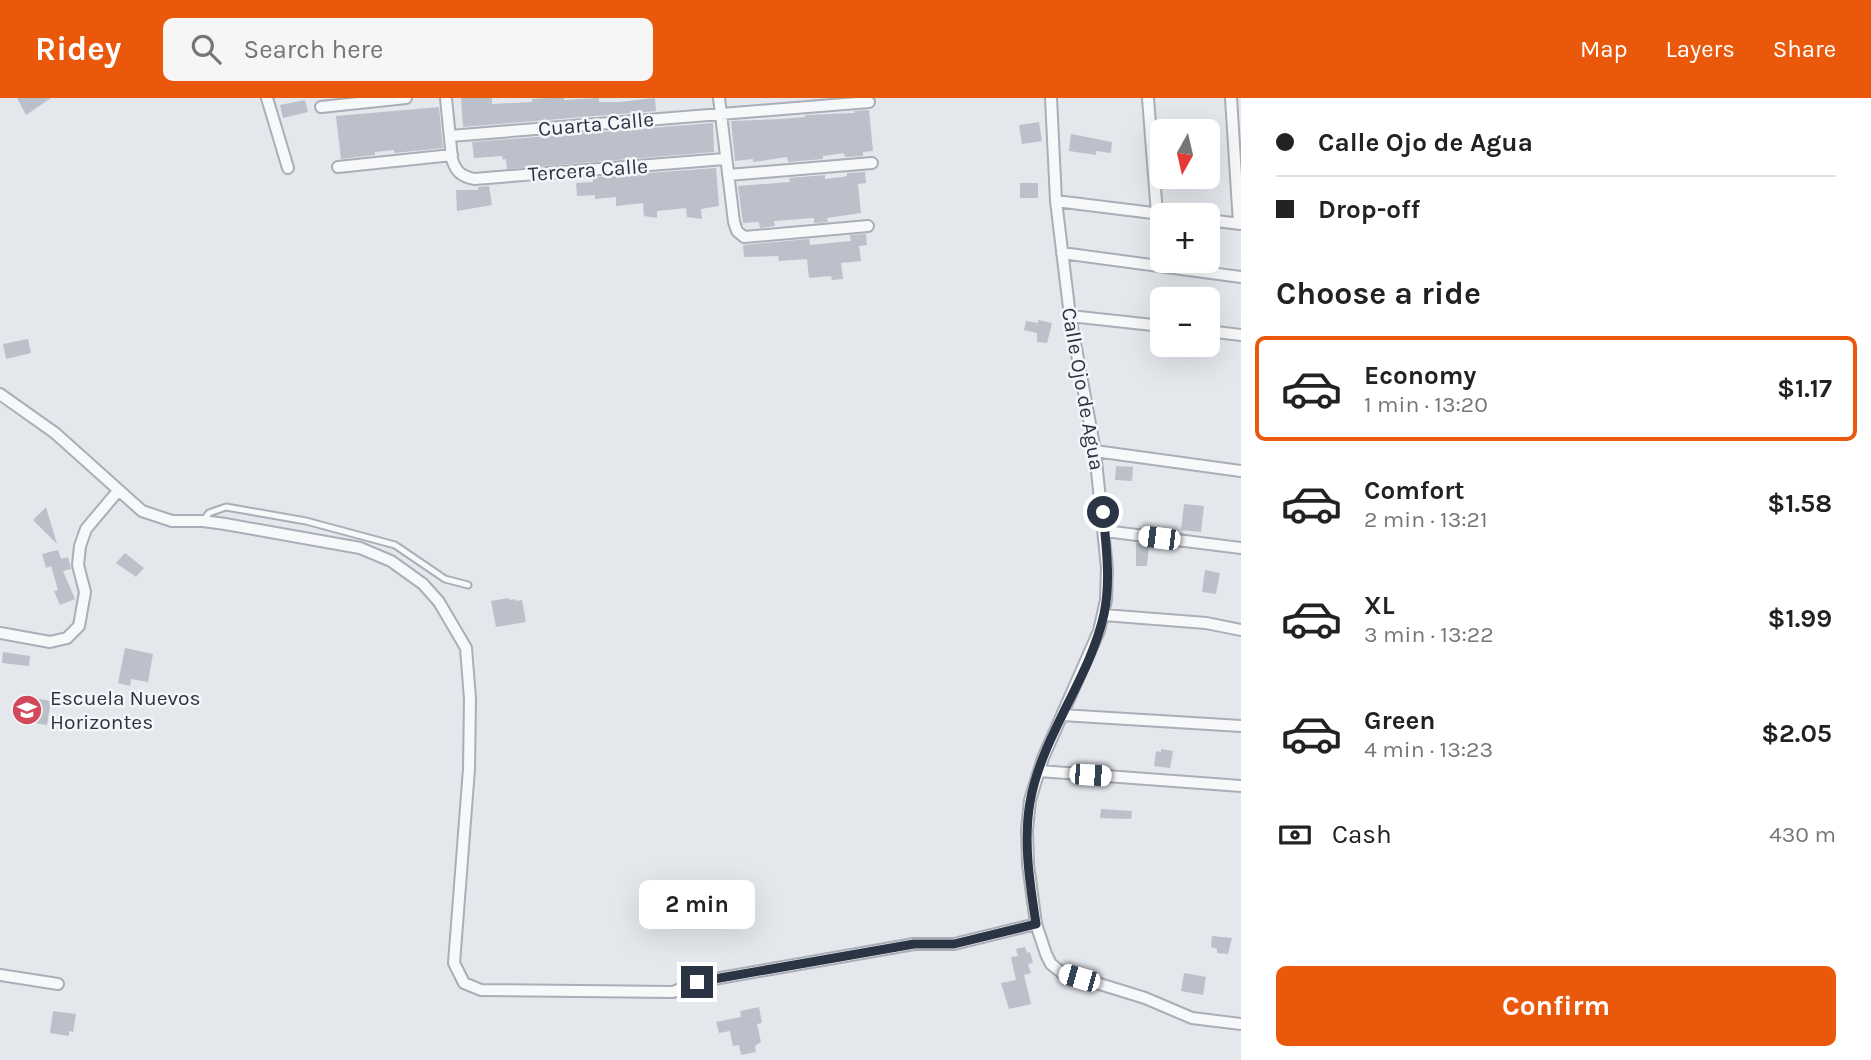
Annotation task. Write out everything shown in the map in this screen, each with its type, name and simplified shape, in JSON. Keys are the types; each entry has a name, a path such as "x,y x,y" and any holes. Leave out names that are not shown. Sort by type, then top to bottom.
{"street":[{"path":"267,98 288,168"},
{"path":"321,107 407,98"},
{"path":"338,167 452,155 446,98"},
{"path":"719,98 725,159 737,231 744,237 751,237 868,226"},
{"name":"Calle Ojo de Agua","path":"1051,98 1056,201 1062,253 1070,316 1095,451 1107,568 1104,615 1093,648 1039,771 1030,800 1028,864 1036,924 1051,964 1060,972 1144,998 1192,1018 1241,1024"},
{"path":"1148,98 1156,203"},
{"path":"1220,222 1240,224 1231,98"},
{"name":"Cuarta Calle","path":"450,136 869,102"},
{"name":"Tercera Calle","path":"452,155 455,169 461,175 474,179 725,159"},
{"path":"728,175 872,163"},
{"path":"1056,201 1150,213"},
{"path":"1062,253 1241,277"},
{"path":"1070,316 1150,325"},
{"path":"1220,332 1241,335"},
{"path":"0,394 55,433 142,511 172,521 203,521 360,548 391,561 424,584 439,603 466,648 470,699 469,769 454,963 464,983 481,990 673,992 710,979 914,944 954,944 1036,924"},
{"path":"1095,451 1241,471"},
{"path":"0,633 50,642 67,638 79,626 85,592 78,565 80,546 86,529 118,491"},
{"path":"1105,531 1241,548"},
{"path":"1104,615 1206,623 1241,630"},
{"path":"1062,715 1241,726"},
{"path":"1039,771 1241,786"},
{"path":"0,975 58,984"}],"lane":[{"path":"203,521 209,513 226,507 306,520 395,545 445,579 468,585"}],"building":[{"path":"17,98 51,98 26,115"},
{"path":"461,98 492,98 492,104 532,102 532,99 547,98 599,98 599,102 619,102 655,98 656,111 463,127"},
{"path":"305,100 308,112 283,118 280,105"},
{"path":"439,107 443,148 394,153 394,150 375,152 375,155 341,159 336,116"},
{"path":"869,110 873,151 863,152 863,156 845,157 844,153 823,156 823,159 788,162 787,157 753,162 753,159 735,161 731,121"},
{"path":"1039,122 1042,141 1022,144 1019,125"},
{"path":"713,123 714,152 507,169 506,159 503,160 502,156 474,158 472,142"},
{"path":"1071,134 1112,142 1111,153 1096,151 1096,155 1069,151"},
{"path":"716,168 719,206 701,209 702,219 687,217 686,208 657,211 657,218 644,216 643,203 616,206 616,197 595,199 595,195 577,196 576,183 593,182 593,177"},
{"path":"865,172 866,183 858,184 861,213 827,218 828,222 814,223 814,218 774,221 775,226 760,228 759,222 743,223 738,186 790,182 789,178 825,175 825,179 847,176 847,173"},
{"path":"1020,183 1038,183 1038,198 1020,198"},
{"path":"489,186 492,205 457,211 456,190 478,190 478,187"},
{"path":"866,234 867,245 859,246 861,261 841,263 843,279 832,280 831,276 809,278 807,259 779,261 778,256 744,257 743,245 809,239 810,245 851,241 850,235"},
{"path":"1038,320 1052,323 1047,343 1037,342 1037,333 1024,330 1026,321 1038,323"},
{"path":"28,339 31,353 6,359 3,344"},
{"path":"1116,466 1133,467 1132,481 1115,480"},
{"path":"1184,504 1204,506 1201,532 1181,530"},
{"path":"46,507 57,544 33,520"},
{"path":"1136,543 1149,544 1147,566 1136,566"},
{"path":"58,550 61,559 68,557 71,569 63,571 75,599 60,605 54,591 58,590 51,566 46,568 42,554"},
{"path":"125,553 144,568 136,577 116,563"},
{"path":"1205,570 1220,573 1216,594 1202,592"},
{"path":"509,598 522,600 526,622 496,627 491,601"},
{"path":"125,648 153,654 148,682 131,679 130,686 118,683"},
{"path":"3,652 30,656 29,666 2,663"},
{"path":"21,696 51,701 47,725 17,720"},
{"path":"1161,749 1173,751 1170,768 1154,766 1156,751 1161,752"},
{"path":"1101,809 1132,811 1131,819 1100,818"},
{"path":"1212,936 1232,938 1228,954 1217,953 1217,949 1211,947"},
{"path":"1025,947 1027,953 1030,952 1033,963 1028,964 1031,973 1024,975 1031,1004 1009,1009 1001,983 1016,980 1011,957 1018,956 1016,949"},
{"path":"1184,973 1206,977 1203,995 1181,991"},
{"path":"759,1007 762,1023 757,1024 761,1042 755,1046 756,1052 741,1055 739,1045 733,1046 730,1031 719,1033 716,1022 741,1017 740,1011"},
{"path":"53,1011 76,1014 73,1032 69,1031 69,1036 50,1033"}],"place":[{"name":"Escuela Nuevos Horizontes","path":"27,710"}],"route":[{"path":"697,982 914,944 954,944 1036,924 1028,864 1030,800 1043,758 1093,648 1104,615 1107,568 1103,512"}]}
